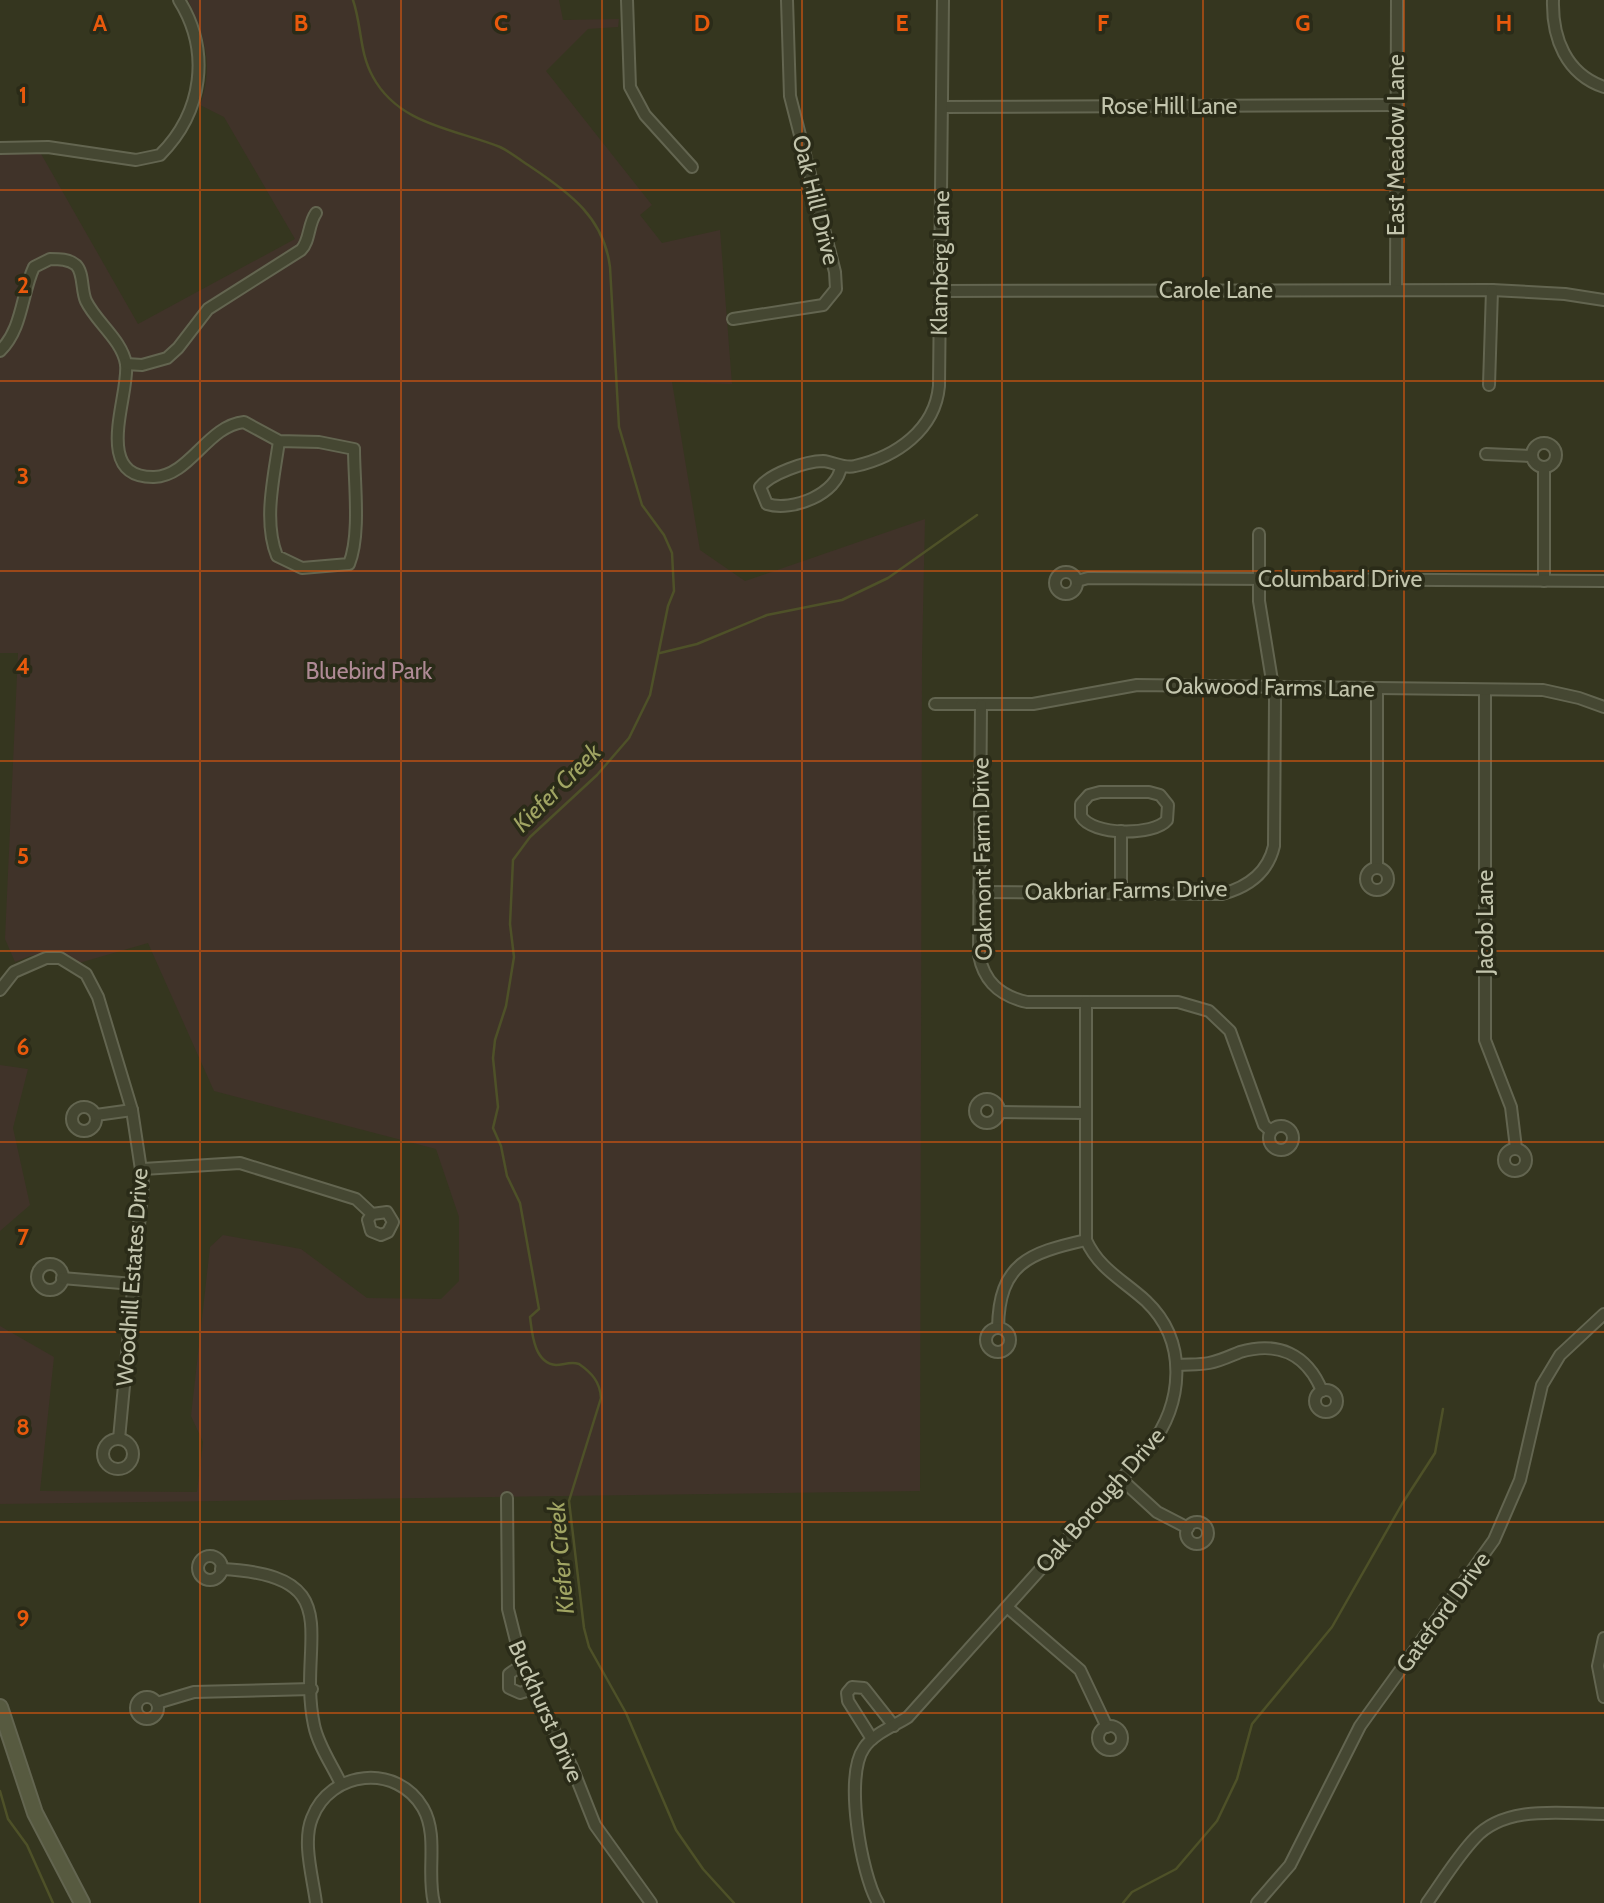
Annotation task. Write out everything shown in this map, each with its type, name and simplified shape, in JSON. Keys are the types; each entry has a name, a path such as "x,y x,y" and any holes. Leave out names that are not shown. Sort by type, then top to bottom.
{"street":[{"path":"0,148 48,147 136,160 160,155 186,120 198,82 197,35 179,0"},
{"path":"627,0 630,87 645,115 692,167"},
{"name":"Oak Hill Drive","path":"733,319 822,305 836,289 835,272 790,96 787,0"},
{"name":"Klamberg Lane","path":"841,466 838,479 828,491 797,502 773,506 767,504 760,494 760,487 766,480 814,462 856,466 898,448 919,434 931,416 939,386 943,0"},
{"name":"East Meadow Lane","path":"1396,0 1396,290"},
{"path":"1553,0 1555,32 1563,53 1584,78 1604,87"},
{"name":"Rose Hill Lane","path":"942,107 1396,105"},
{"path":"126,364 142,365 166,358 178,348 208,309 301,250 306,245 308,225 316,213"},
{"path":"0,351 11,339 17,325 34,267 42,261 69,261 80,271 86,300 119,348 126,364 118,450 123,463 132,470 154,477 175,470 233,423 244,422 256,426 279,441 319,442 355,449 355,526 353,555 349,564 302,568 277,556 272,544 271,519 279,441"},
{"path":"1489,385 1492,290"},
{"name":"Carole Lane","path":"940,291 1492,290 1565,294 1604,300"},
{"path":"1545,443 1553,446 1556,458 1552,464 1544,467 1537,465 1532,456 1537,445 1545,443"},
{"path":"1486,454 1532,456"},
{"path":"1544,467 1544,581"},
{"name":"Oakbriar Farms Drive","path":"979,891 1222,894 1247,884 1266,867 1274,846 1274,688 1259,601 1259,534"},
{"name":"Columbard Drive","path":"1077,581 1088,578 1604,581"},
{"name":"Oakwood Farms Lane","path":"936,704 1041,703 1137,685 1543,690 1604,707"},
{"path":"1377,689 1377,867"},
{"name":"Jacob Lane","path":"1485,690 1485,1040 1511,1107 1516,1148"},
{"name":"Oakmont Farm Drive","path":"981,705 979,955 986,978 1011,998 1027,1002 1178,1002 1209,1011 1230,1031 1264,1125 1271,1131"},
{"path":"1100,792 1149,792 1165,799 1170,811 1163,825 1154,829 1121,831 1088,826 1081,816 1084,799 1100,792"},
{"path":"1121,831 1121,894"},
{"name":"Woodhill Estates Drive","path":"0,990 14,972 46,958 60,958 86,974 98,997 132,1110 143,1169 120,1439"},
{"path":"998,1328 1003,1287 1016,1267 1046,1250 1086,1240 1086,1002"},
{"path":"96,1115 132,1110"},
{"path":"999,1112 1085,1112"},
{"path":"143,1169 240,1163 356,1199 372,1214"},
{"path":"383,1211 390,1215 393,1222 388,1232 381,1235 371,1231 368,1220 372,1214 383,1211"},
{"name":"Oak Borough Drive","path":"872,1739 908,1717 1156,1440 1169,1416 1174,1400 1177,1365 1169,1338 1147,1302 1103,1267 1086,1240"},
{"path":"62,1278 133,1284"},
{"name":"Gateford Drive","path":"1257,1903 1290,1865 1360,1726 1494,1540 1520,1480 1542,1385 1560,1355 1604,1314"},
{"path":"1177,1365 1210,1363 1252,1349 1277,1348 1300,1359 1316,1375 1322,1391"},
{"path":"1121,1479 1157,1512 1188,1528"},
{"name":"Buckhurst Drive","path":"507,1498 508,1609 522,1665 572,1767 595,1825 612,1853 651,1903"},
{"path":"221,1569 273,1574 298,1592 310,1614 312,1689 317,1735 341,1784"},
{"path":"1007,1607 1080,1670 1107,1727"},
{"path":"1604,1638 1598,1666 1604,1697"},
{"path":"522,1665 509,1674 509,1688 520,1693 533,1689"},
{"path":"878,1903 862,1853 855,1782 858,1760 872,1739 848,1701 847,1693 852,1687 864,1688 894,1727"},
{"path":"157,1703 194,1692 312,1689"},
{"path":"0,1707 35,1813 82,1903"},
{"path":"316,1903 308,1835 312,1818 326,1796 341,1784 356,1779 379,1778 399,1785 415,1798 430,1828 434,1903"},
{"path":"1427,1903 1476,1837 1505,1819 1525,1814 1604,1814"}],"green space":[{"name":"Bluebird Park","path":"188,0 559,0 563,20 619,19 618,27 588,29 546,71 652,205 640,215 662,243 720,230 732,384 672,382 700,550 745,581 925,519 922,658 920,1491 0,1504 0,1326 54,1357 40,1491 197,1492 203,1442 191,1416 210,1247 223,1235 301,1249 367,1298 441,1299 459,1281 459,1217 436,1149 214,1091 148,943 79,963 50,953 15,962 5,939 18,653 0,653 0,154 40,152 138,324 295,239 224,117 200,105 206,77 206,51"},
{"path":"0,1065 28,1069 13,1128 30,1205 0,1231"}],"waterway":[{"name":"Kiefer Creek","path":"353,0 368,68 384,93 397,106 429,123 500,147 512,154 572,197 601,234 610,267 619,427 642,505 664,535 672,553 674,591 668,606 650,695 629,738 597,775 530,837 513,860 510,924 514,957 506,1006 495,1040 493,1058 498,1107 493,1128 501,1146 507,1176 520,1203 539,1309 530,1317 536,1346 543,1359 549,1363 579,1364 594,1378 600,1392 601,1398 569,1501 584,1628 589,1647 626,1713 676,1830 703,1869 734,1903"},
{"path":"660,653 697,644 767,615 842,600 888,578 977,515"},
{"path":"1123,1903 1132,1892 1176,1869 1217,1821 1237,1779 1252,1724 1332,1627 1402,1504 1435,1453 1443,1409"},
{"path":"0,1791 8,1819 27,1845 53,1903"}]}
